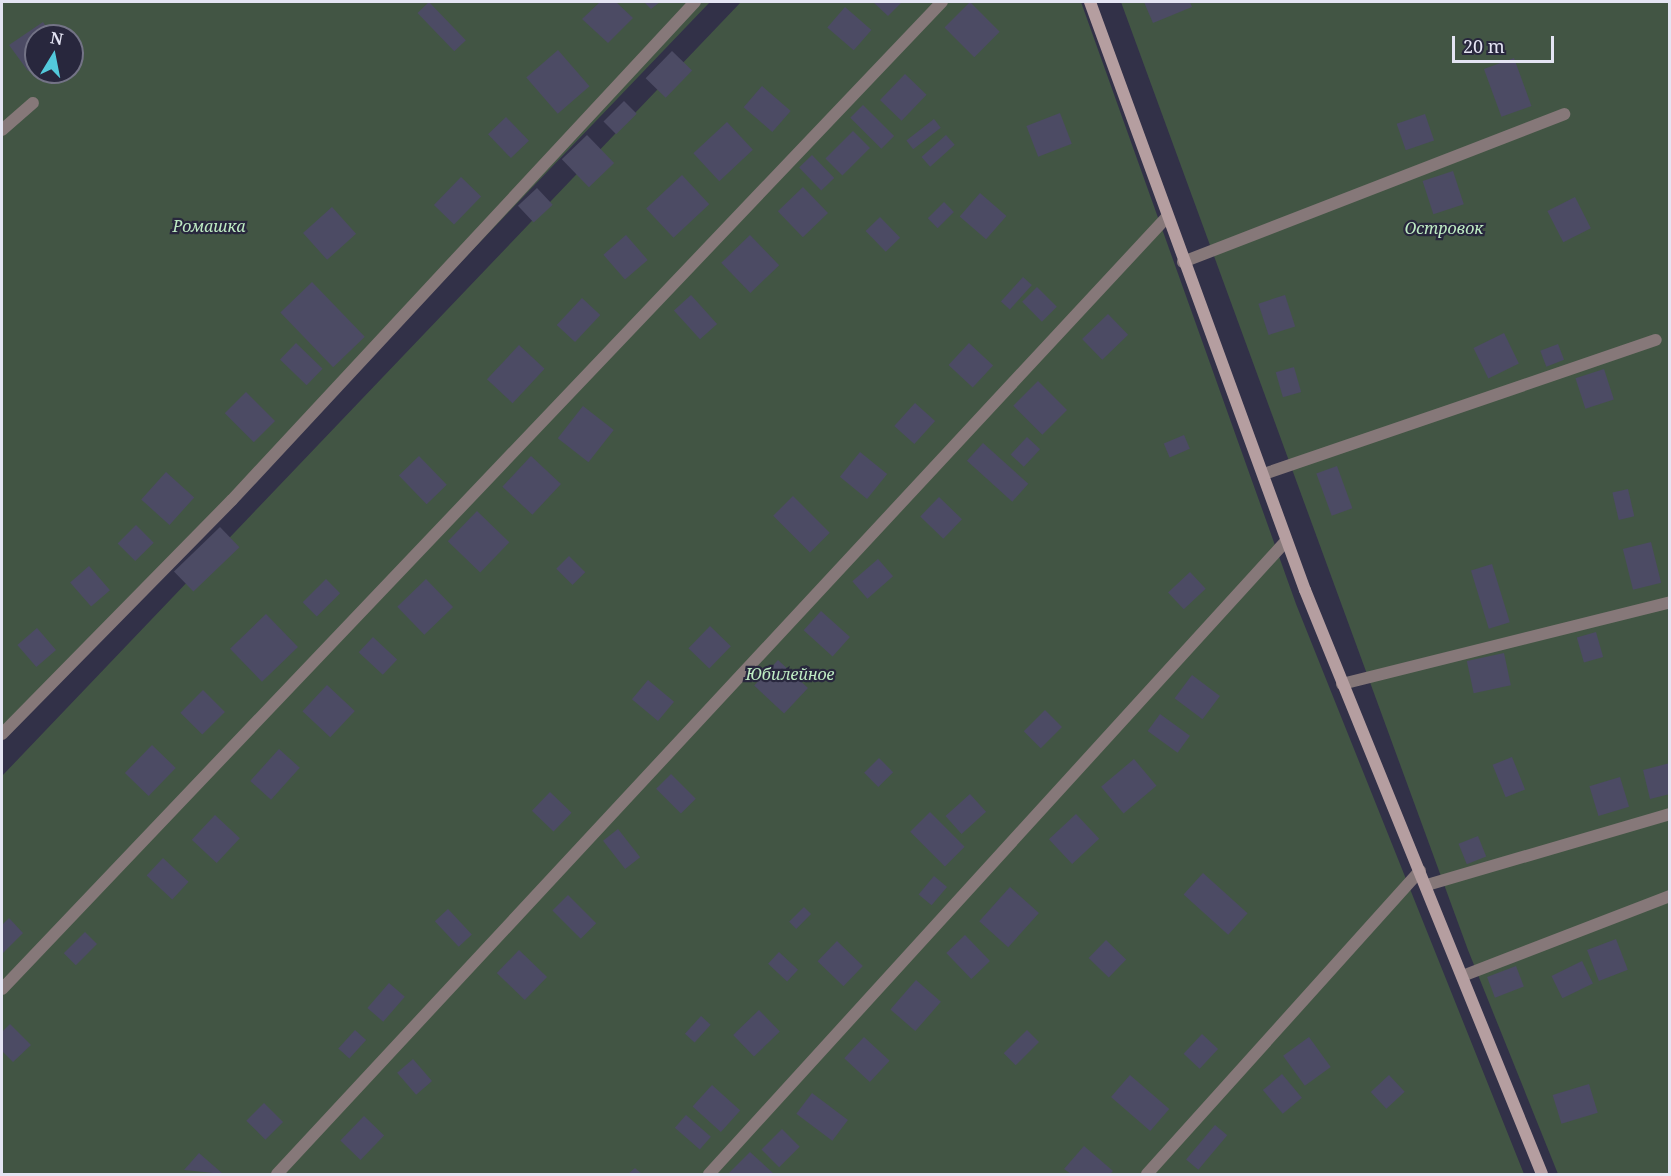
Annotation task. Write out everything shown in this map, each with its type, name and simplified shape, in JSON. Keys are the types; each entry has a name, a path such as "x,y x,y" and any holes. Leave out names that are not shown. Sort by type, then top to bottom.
{"street":[{"path":"2,734 232,500 695,2"},
{"path":"2,989 942,2"},
{"path":"1094,3 1183,262 1264,474 1286,541 1342,684 1465,975 1542,1174"},
{"path":"2,130 33,103"},
{"path":"1183,262 1564,114"},
{"path":"277,1174 1167,217"},
{"path":"1264,474 1656,340"},
{"path":"709,1174 1286,541"},
{"path":"1342,684 1670,602"},
{"path":"1427,885 1670,814"},
{"path":"1147,1174 1420,871"},
{"path":"1465,975 1670,896"}],"green space":[{"name":"Ромашка","path":"2,2 710,2 2,741"},
{"name":"Юбилейное","path":"741,2 1081,2 1296,604 1524,1174 2,1174 2,776"},
{"name":"Островок","path":"1121,2 1669,2 1669,1174 1558,1174 1468,950"}],"building":[{"path":"429,2 466,40 454,51 417,13"},
{"path":"600,2 616,2 633,18 608,43 582,19"},
{"path":"644,2 660,2 651,9"},
{"path":"873,2 902,2 888,16"},
{"path":"970,2 1000,32 974,57 945,27"},
{"path":"1144,2 1190,2 1192,7 1153,23"},
{"path":"845,7 871,30 854,50 827,27"},
{"path":"24,35 24,66 9,45"},
{"path":"558,50 589,86 558,114 526,78"},
{"path":"672,51 692,70 666,98 646,78"},
{"path":"1514,58 1531,106 1501,117 1484,69"},
{"path":"905,74 927,95 902,121 880,100"},
{"path":"762,86 791,111 772,132 744,107"},
{"path":"624,101 637,114 616,134 603,122"},
{"path":"863,105 894,136 881,149 850,118"},
{"path":"1060,113 1072,144 1038,157 1026,126"},
{"path":"1425,114 1434,140 1406,150 1397,124"},
{"path":"506,117 529,141 511,158 488,134"},
{"path":"934,119 941,128 913,149 906,141"},
{"path":"727,122 753,150 719,181 693,153"},
{"path":"853,131 870,148 842,176 825,159"},
{"path":"587,135 614,163 589,187 562,159"},
{"path":"946,135 955,145 930,167 921,157"},
{"path":"812,155 834,178 821,191 799,168"},
{"path":"1453,171 1464,204 1433,214 1423,181"},
{"path":"682,175 709,204 673,238 646,208"},
{"path":"461,177 481,196 454,225 434,205"},
{"path":"803,187 828,213 803,237 778,211"},
{"path":"537,188 553,205 534,223 518,206"},
{"path":"980,193 1006,216 986,239 960,216"},
{"path":"1575,197 1591,228 1563,242 1547,211"},
{"path":"944,202 954,212 938,228 928,218"},
{"path":"332,207 356,234 327,260 303,233"},
{"path":"880,217 900,238 886,252 866,231"},
{"path":"626,235 648,260 625,280 603,255"},
{"path":"750,235 779,265 750,293 721,263"},
{"path":"1023,277 1032,285 1010,310 1001,302"},
{"path":"312,282 365,337 333,367 280,313"},
{"path":"1037,287 1057,307 1042,322 1022,302"},
{"path":"691,295 717,324 700,339 674,310"},
{"path":"1285,295 1295,326 1269,335 1258,304"},
{"path":"582,298 600,315 575,342 557,325"},
{"path":"1108,314 1128,335 1102,360 1082,339"},
{"path":"1504,333 1519,364 1488,378 1473,348"},
{"path":"296,343 323,369 307,385 280,360"},
{"path":"969,343 993,366 973,387 949,365"},
{"path":"1558,344 1564,360 1546,367 1540,351"},
{"path":"519,345 545,369 513,403 487,379"},
{"path":"1294,367 1301,392 1283,397 1276,372"},
{"path":"1604,369 1614,399 1585,409 1575,378"},
{"path":"1038,381 1067,410 1042,435 1013,406"},
{"path":"246,392 275,421 254,442 225,413"},
{"path":"915,403 935,421 914,444 894,426"},
{"path":"583,406 614,430 588,462 558,438"},
{"path":"1184,435 1190,449 1170,457 1164,444"},
{"path":"1027,437 1040,449 1024,467 1011,455"},
{"path":"983,443 1028,484 1012,502 967,461"},
{"path":"860,452 887,474 867,499 840,477"},
{"path":"419,456 447,485 427,504 399,475"},
{"path":"531,456 561,484 532,515 502,487"},
{"path":"1337,466 1352,508 1332,516 1316,474"},
{"path":"166,472 194,497 169,525 141,499"},
{"path":"1628,489 1634,516 1619,520 1612,493"},
{"path":"793,496 830,533 810,553 773,516"},
{"path":"939,497 962,519 943,539 920,516"},
{"path":"477,511 509,542 480,572 448,541"},
{"path":"136,525 154,543 135,561 118,543"},
{"path":"220,527 239,547 193,592 174,571"},
{"path":"1651,542 1661,583 1633,590 1623,549"},
{"path":"569,556 585,572 573,585 556,569"},
{"path":"878,559 893,576 867,599 852,581"},
{"path":"1492,564 1510,622 1489,629 1471,570"},
{"path":"89,566 110,590 91,607 70,582"},
{"path":"1190,572 1206,589 1184,609 1168,592"},
{"path":"326,579 340,593 317,616 303,602"},
{"path":"426,579 453,607 424,635 397,607"},
{"path":"821,611 850,637 833,656 804,630"},
{"path":"266,614 298,647 262,682 230,649"},
{"path":"710,626 731,646 709,668 688,648"},
{"path":"37,628 56,650 36,667 17,645"},
{"path":"1596,632 1603,657 1584,663 1577,638"},
{"path":"373,637 397,660 383,675 359,652"},
{"path":"1504,653 1511,685 1474,693 1467,661"},
{"path":"778,660 808,688 784,714 754,686"},
{"path":"1192,675 1220,696 1202,719 1175,698"},
{"path":"648,680 674,702 658,721 632,699"},
{"path":"327,685 355,711 330,737 302,711"},
{"path":"203,690 225,712 202,735 180,713"},
{"path":"1045,710 1062,727 1041,748 1024,731"},
{"path":"1160,714 1190,736 1178,753 1148,731"},
{"path":"152,745 176,768 149,796 125,773"},
{"path":"279,749 300,768 271,800 250,781"},
{"path":"1512,757 1525,789 1506,797 1493,765"},
{"path":"879,758 893,772 878,787 864,773"},
{"path":"1134,759 1156,786 1124,813 1101,787"},
{"path":"1670,763 1670,794 1650,799 1643,770"},
{"path":"671,774 696,799 681,814 656,789"},
{"path":"1620,777 1629,807 1598,816 1589,786"},
{"path":"550,792 572,813 554,832 532,811"},
{"path":"970,794 986,812 962,834 945,816"},
{"path":"930,812 965,847 945,866 910,832"},
{"path":"1076,814 1099,839 1072,864 1049,839"},
{"path":"215,815 240,838 217,863 192,840"},
{"path":"618,829 640,857 625,869 603,841"},
{"path":"1478,836 1486,856 1467,864 1459,844"},
{"path":"163,858 189,882 172,899 147,876"},
{"path":"1203,873 1248,913 1228,935 1184,895"},
{"path":"934,876 947,887 932,905 919,894"},
{"path":"1010,887 1039,913 1008,947 979,921"},
{"path":"568,895 596,923 581,939 552,911"},
{"path":"804,907 811,914 796,929 789,922"},
{"path":"448,909 472,935 459,947 435,921"},
{"path":"9,918 23,933 2,954 2,925"},
{"path":"85,932 97,944 76,965 64,953"},
{"path":"965,935 990,961 971,979 946,953"},
{"path":"1616,939 1628,970 1599,981 1587,950"},
{"path":"1106,940 1126,959 1109,977 1089,958"},
{"path":"837,941 863,966 843,986 818,961"},
{"path":"519,950 547,977 525,1000 497,973"},
{"path":"779,952 798,970 787,981 768,964"},
{"path":"1582,961 1593,983 1562,998 1551,976"},
{"path":"1516,966 1524,987 1495,998 1487,977"},
{"path":"916,980 941,1002 915,1031 890,1009"},
{"path":"389,983 405,997 383,1022 367,1008"},
{"path":"759,1010 780,1032 754,1057 733,1035"},
{"path":"701,1016 711,1025 695,1043 685,1034"},
{"path":"10,1024 31,1045 13,1062 2,1051 2,1032"},
{"path":"355,1030 366,1040 349,1059 338,1049"},
{"path":"1027,1030 1039,1042 1016,1065 1004,1053"},
{"path":"1202,1034 1218,1049 1200,1069 1184,1054"},
{"path":"864,1037 890,1061 870,1082 844,1058"},
{"path":"1309,1037 1331,1067 1305,1086 1283,1056"},
{"path":"413,1059 432,1081 416,1095 397,1073"},
{"path":"1282,1074 1302,1098 1283,1114 1263,1090"},
{"path":"1130,1075 1169,1109 1150,1131 1111,1097"},
{"path":"1389,1075 1405,1092 1386,1109 1371,1092"},
{"path":"1589,1084 1598,1113 1561,1124 1553,1095"},
{"path":"712,1085 740,1110 721,1132 693,1107"},
{"path":"812,1093 848,1120 832,1141 796,1114"},
{"path":"264,1103 283,1122 265,1140 246,1121"},
{"path":"686,1115 711,1137 700,1149 675,1128"},
{"path":"364,1116 384,1135 361,1160 340,1140"},
{"path":"1215,1125 1227,1135 1198,1170 1186,1159"},
{"path":"782,1129 800,1147 779,1167 761,1150"},
{"path":"1084,1146 1113,1171 1110,1174 1071,1174 1064,1169"},
{"path":"750,1152 774,1174 728,1174"},
{"path":"199,1153 223,1174 184,1170"},
{"path":"635,1168 642,1174 628,1174"}]}
